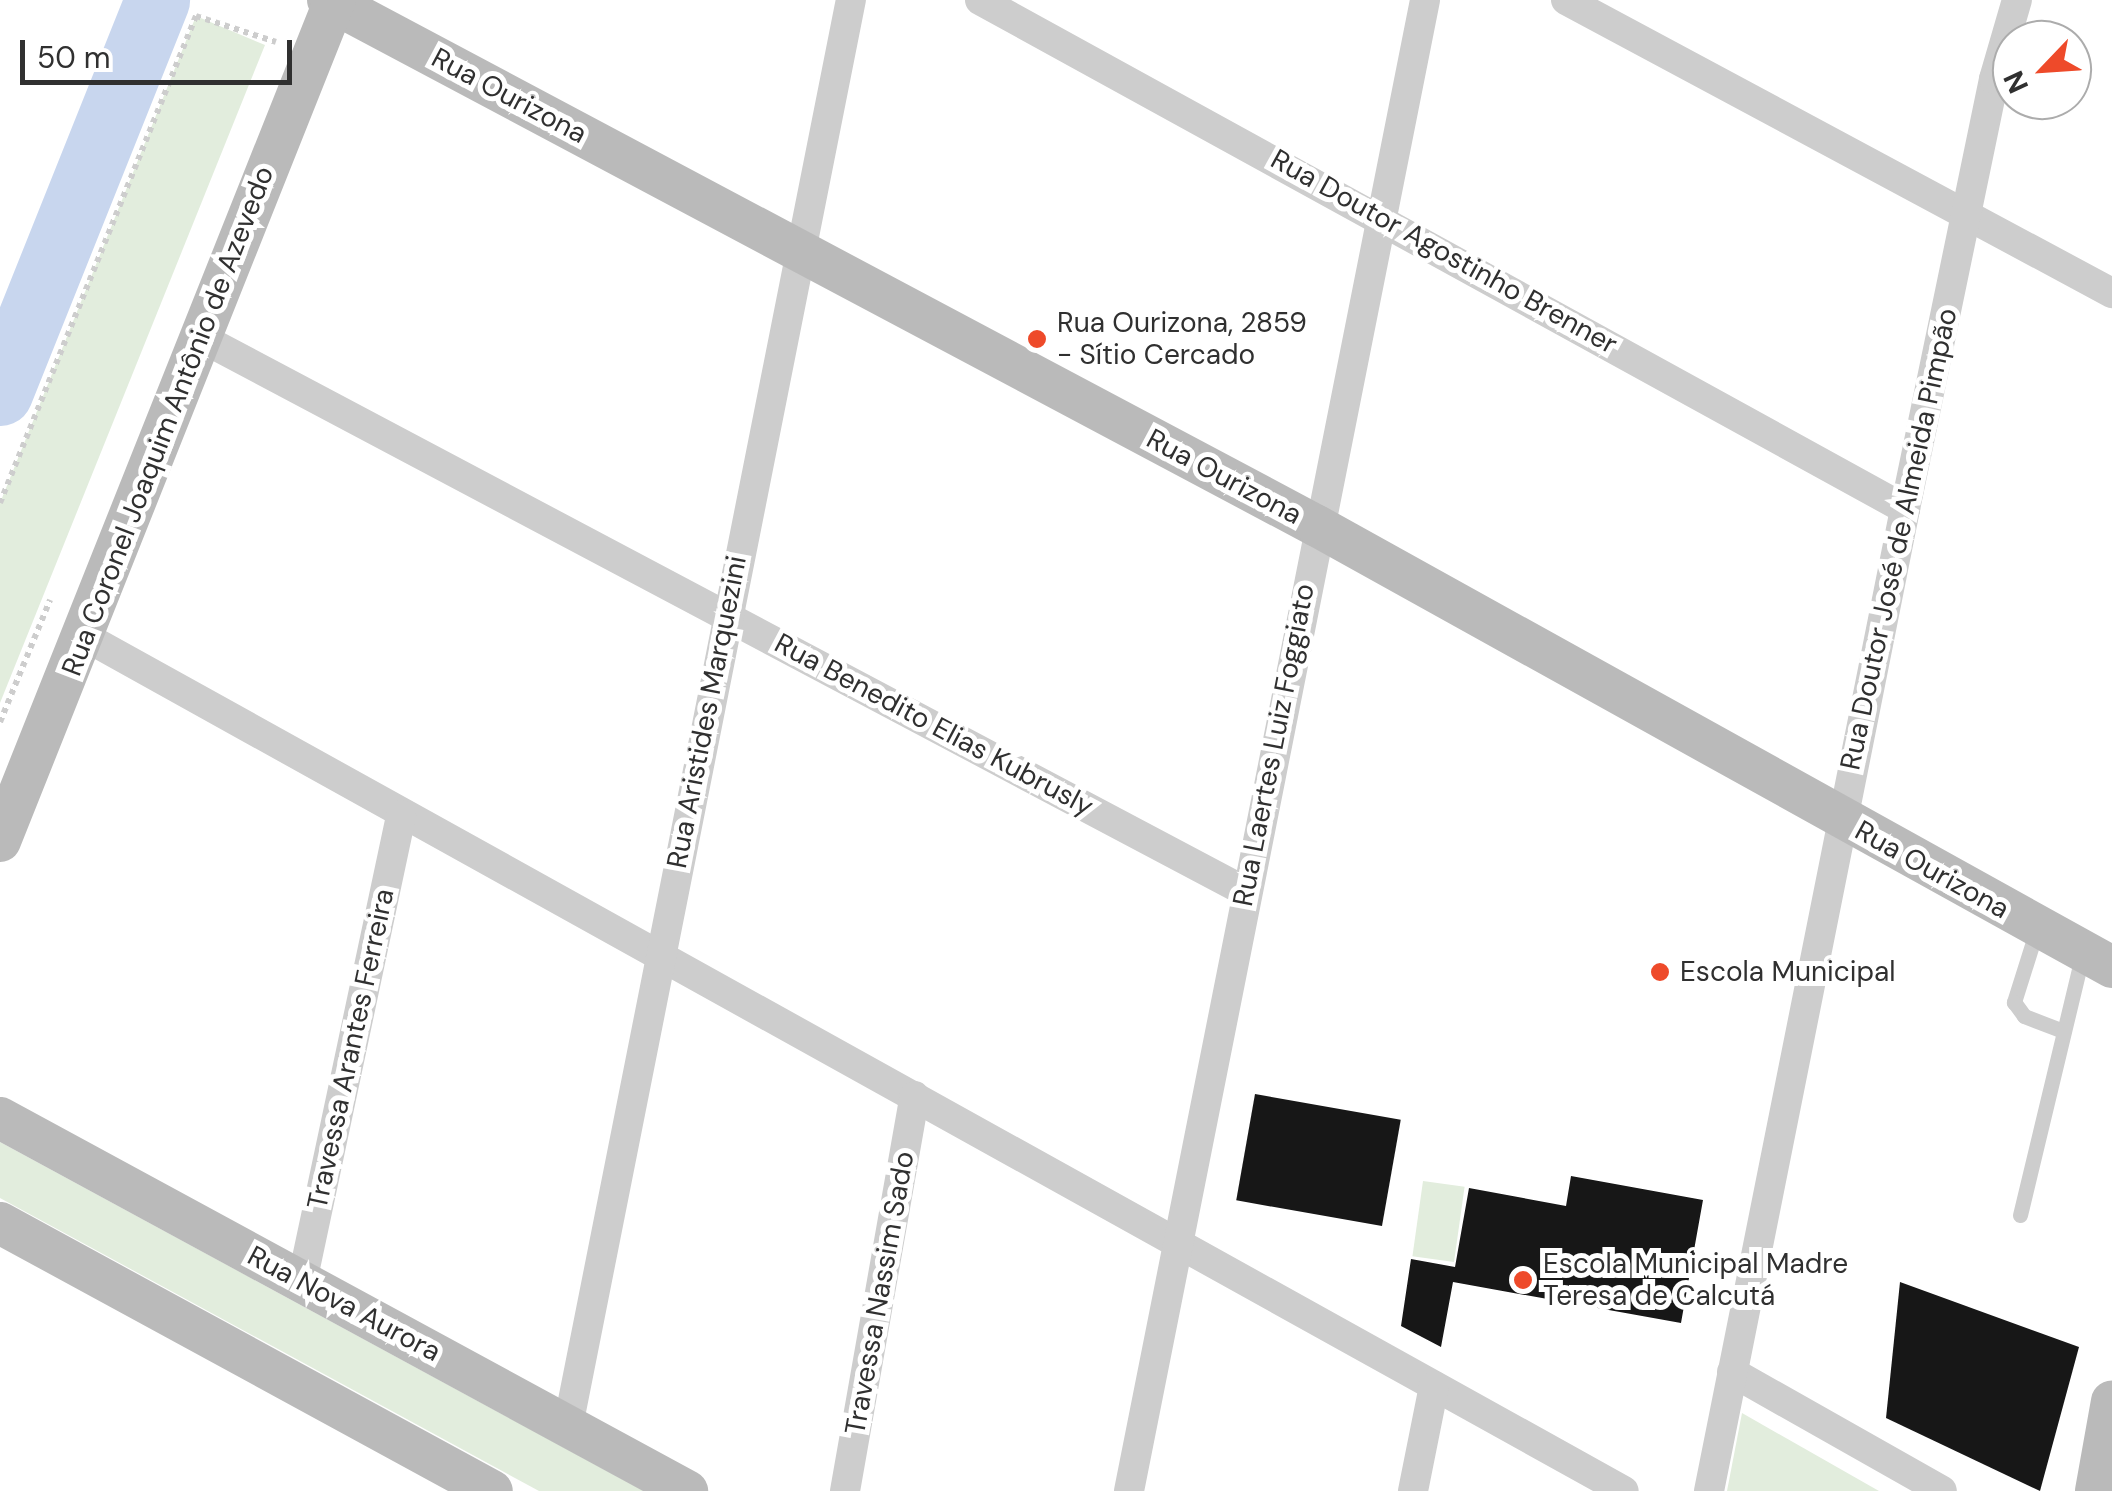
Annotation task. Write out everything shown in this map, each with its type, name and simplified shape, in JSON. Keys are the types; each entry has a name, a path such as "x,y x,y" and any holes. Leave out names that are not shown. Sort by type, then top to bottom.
{"main road":[{"name":"Rua Ourizona","path":"332,1 1316,526 2098,960"},
{"name":"Rua Coronel Joaquim Antônio de Azevedo","path":"0,841 84,636 196,336 315,52 332,1"},
{"path":"315,52 361,34 395,35"},
{"name":"Rua Nova Aurora","path":"0,1118 688,1491"},
{"path":"0,1223 492,1491"},
{"path":"2096,1491 2112,1401"}],"street":[{"name":"Rua Aristides Marquezini","path":"568,1426 797,249 850,0"},
{"name":"Rua Doutor Agostinho Brenner","path":"980,0 1381,216 1905,509"},
{"name":"Rua Laertes Luiz Foggiato","path":"1129,1491 1316,526 1425,0"},
{"path":"1566,0 2112,293"},
{"name":"Rua Doutor José de Almeida Pimpão","path":"1709,1491 1905,509 1966,216 2017,0"},
{"name":"Rua Benedito Elias Kubrusly","path":"196,336 1246,892"},
{"path":"84,636 1624,1491"},
{"name":"Travessa Arantes Ferreira","path":"302,1282 401,815"},
{"name":"Travessa Nassim Sado","path":"845,1491 915,1096"},
{"path":"1732,1372 1942,1491"},
{"path":"1412,1491 1434,1386"}],"lane":[{"path":"2038,928 2014,1002 2024,1016 2063,1031"},
{"path":"2020,1215 2063,1031 2098,960"}],"path":[{"path":"0,502 196,16 277,43 270,61"},
{"path":"0,722 52,594"}],"green space":[{"path":"196,16 265,45 0,703 0,503"},
{"path":"0,1142 644,1491 539,1491 0,1198"},
{"path":"1423,1181 1465,1187 1454,1262 1412,1256"},
{"path":"1742,1413 1879,1491 1727,1491"}],"building":[{"path":"1255,1094 1401,1120 1382,1226 1236,1200"},
{"path":"1571,1176 1703,1200 1681,1323 1453,1282 1441,1347 1401,1326 1411,1259 1455,1267 1469,1188 1566,1206"},
{"path":"1900,1282 2079,1347 2040,1491 1886,1418"}],"waterway":[{"path":"0,393 157,0"}],"place":[{"name":"Rua Ourizona, 2859 - Sítio Cercado","path":"1037,339"},
{"name":"Escola Municipal","path":"1660,972"},
{"name":"Escola Municipal Madre Teresa de Calcutá","path":"1523,1280"}]}
